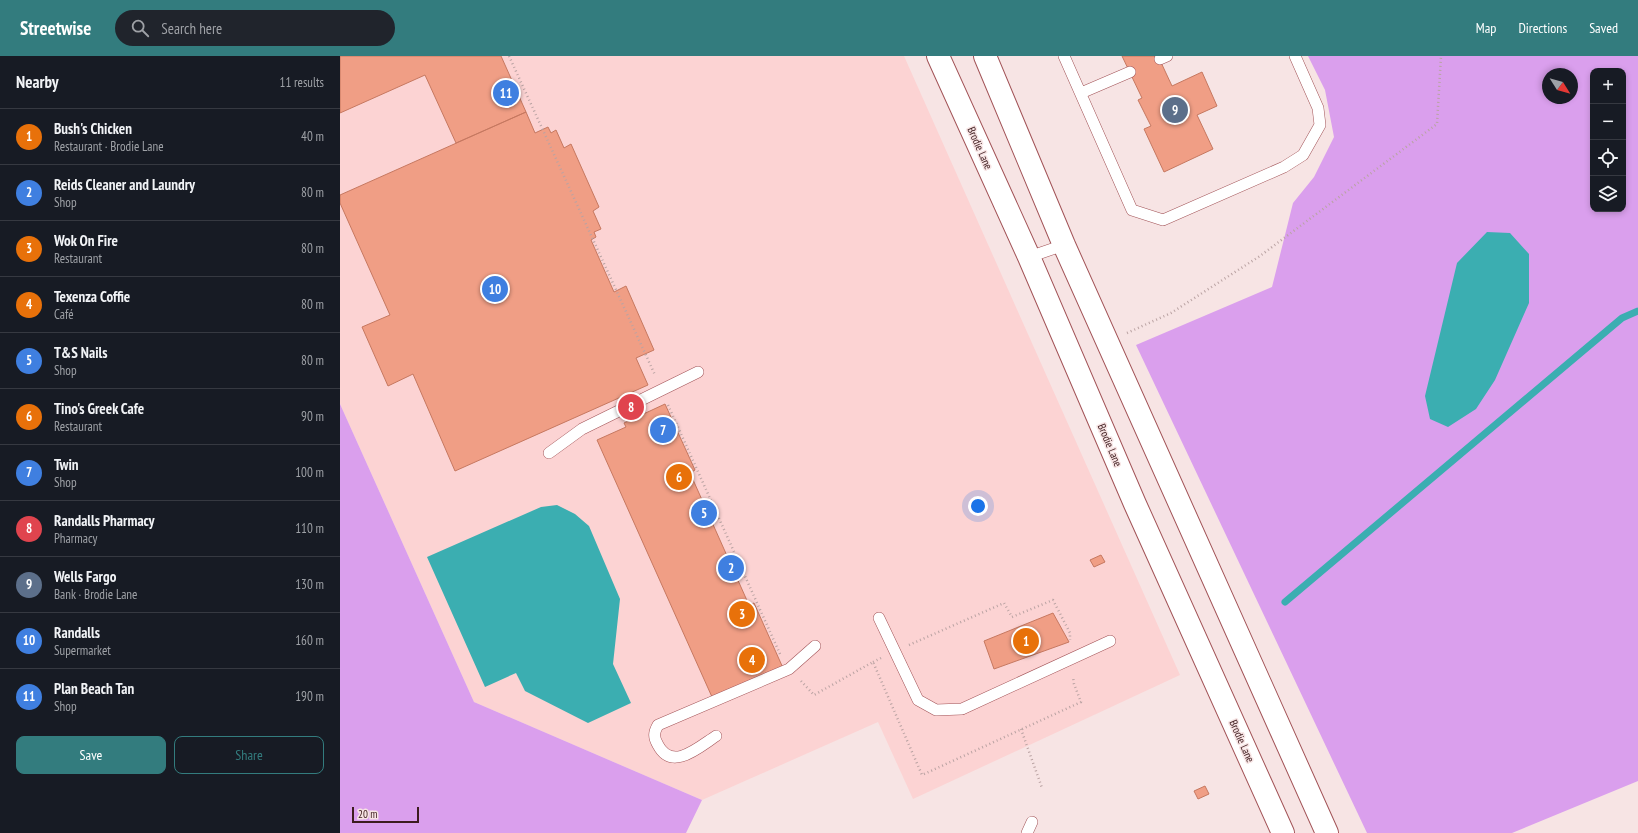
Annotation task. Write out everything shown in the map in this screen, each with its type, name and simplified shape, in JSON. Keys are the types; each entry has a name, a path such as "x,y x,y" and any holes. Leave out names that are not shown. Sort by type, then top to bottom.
{"main road":[{"name":"Brodie Lane","path":"938,56 1029,257 1135,504 1283,833"},
{"path":"985,56 1064,244 1327,833"}],"lane":[{"path":"1064,56 1132,210 1163,220 1284,167 1303,155 1320,125 1318,108 1295,56"},
{"path":"1081,93 1130,72"},
{"path":"1029,257 1064,244"},
{"path":"549,453 582,429 698,372"},
{"path":"879,618 918,700 936,710 962,709 1110,641"},
{"path":"716,736 684,757 674,758 663,753 658,746 654,732 658,725 789,669 815,646"},
{"path":"1027,833 1032,822"}],"path":[{"path":"509,56 782,657 789,669 814,695 872,662 1004,603 1012,617 1053,600 1070,633 1074,684 1080,702 922,775 872,662"},
{"path":"1127,334 1171,312 1260,256 1437,124 1442,56"},
{"path":"1021,729 1042,788"}],"shaded area":[{"path":"340,56 904,56 1180,675 913,799 878,722 702,800 474,702 340,404"},
{"path":"1308,56 1638,56 1638,781 1512,833 1367,833 1136,345 1272,287 1293,203 1314,177 1334,137 1325,90"},
{"path":"340,404 474,702 702,800 686,833 340,833"}],"water":[{"path":"1487,232 1510,233 1529,254 1529,303 1495,380 1476,409 1448,427 1430,419 1425,396 1457,263"},
{"path":"557,505 575,514 589,526 620,599 613,664 631,703 588,723 525,691 516,673 485,687 427,557 541,507"}],"building":[{"path":"340,56 501,56 526,112 456,143 425,75 340,113"},
{"path":"1122,56 1158,56 1172,86 1202,72 1217,106 1197,115 1213,149 1164,172 1144,129 1151,126 1138,100 1142,98"},
{"path":"526,112 535,133 548,127 551,133 556,130 564,148 571,144 599,207 593,211 601,229 594,232 596,237 591,240 614,292 626,286 654,350 636,358 648,385 455,471 413,374 388,386 362,327 390,315 340,203 340,195"},
{"path":"665,404 695,470 690,473 749,605 754,603 783,668 712,697 597,440 626,427 624,423"},
{"path":"1101,555 1105,562 1094,567 1090,560"},
{"path":"1053,613 1069,642 994,669 984,641"},
{"path":"1205,786 1209,794 1198,799 1194,791"}],"waterway":[{"path":"1285,602 1622,318 1638,311"}],"place":[{"name":"Plan Beach Tan","path":"506,93"},
{"name":"Wells Fargo","path":"1175,110"},
{"name":"Randalls","path":"495,289"},
{"name":"Randalls Pharmacy","path":"631,407"},
{"name":"Twin","path":"663,430"},
{"name":"Tino's Greek Cafe","path":"679,477"},
{"name":"T&S Nails","path":"704,513"},
{"name":"Reids Cleaner and Laundry","path":"731,568"},
{"name":"Wok On Fire","path":"742,614"},
{"name":"Bush's Chicken","path":"1026,641"},
{"name":"Texenza Coffie","path":"752,660"}]}
